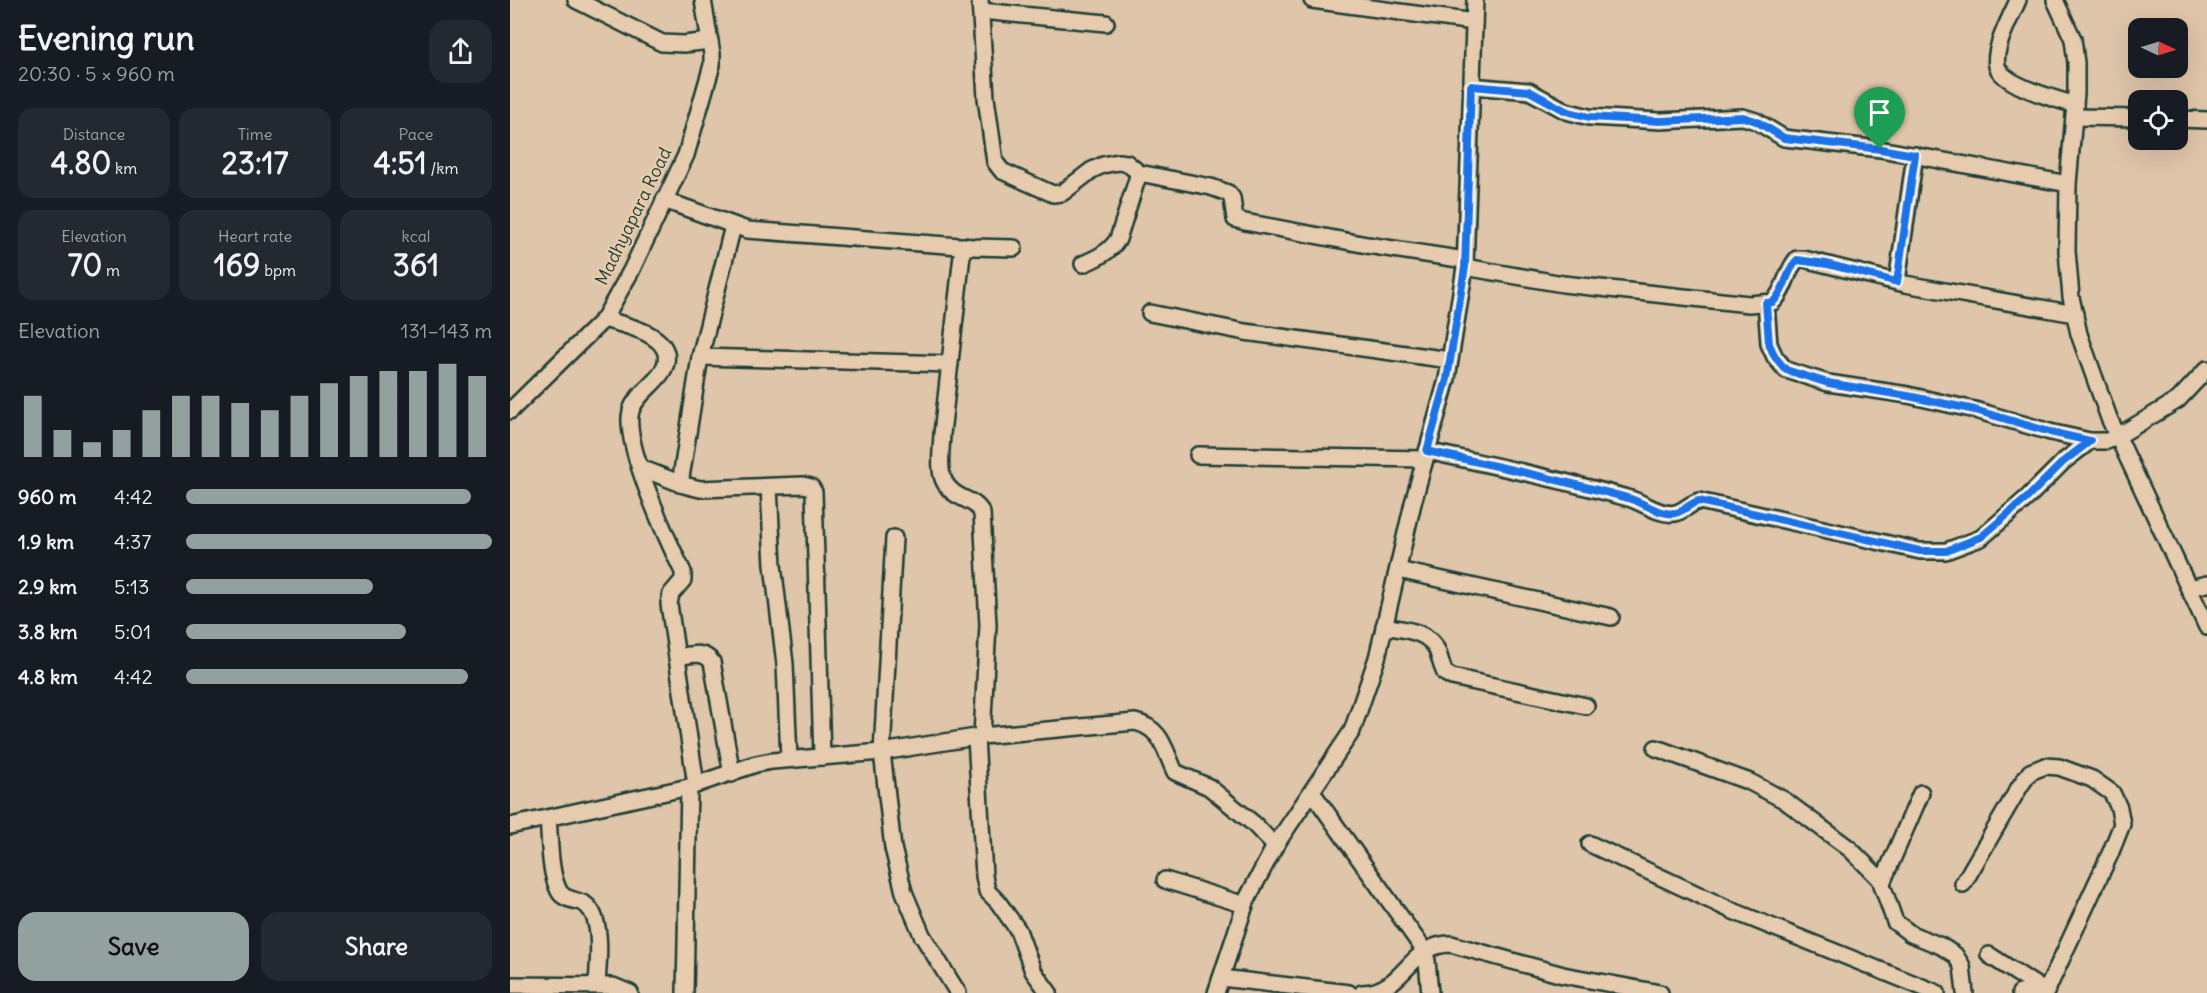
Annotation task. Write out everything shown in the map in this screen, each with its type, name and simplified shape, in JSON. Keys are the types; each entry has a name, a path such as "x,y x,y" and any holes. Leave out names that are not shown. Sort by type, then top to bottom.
{"street":[{"path":"576,0 662,43 684,44 710,41"},
{"name":"Madhyapara Road","path":"510,411 604,319 631,271 686,155 712,65 703,0"},
{"path":"1312,0 1474,22"},
{"path":"1216,993 1245,905 1275,846 1352,730 1377,658 1426,455 1447,379 1465,264 1475,0"},
{"path":"2018,0 1999,45 1997,66 2001,73 2020,87 2074,111 2128,117"},
{"path":"2055,0 2073,39 2076,63 2068,184 2067,250 2071,297 2079,334 2109,418 2207,627"},
{"path":"1106,23 981,6 987,109 994,162 1002,171 1053,194 1062,192 1092,170 1103,165 1127,163 1139,173 1211,187 1228,193 1232,198 1235,219 1245,222 1573,285 1749,304 1766,303 1778,298 1787,282 1792,265 1797,260 1816,261 1897,282 2075,314"},
{"path":"1471,86 1529,91 1566,111 1589,117 1660,121 1743,117 1756,121 1784,138 1880,149 2068,184"},
{"path":"2188,119 2207,120"},
{"path":"1897,282 1915,155"},
{"path":"1083,264 1099,257 1118,239 1139,173"},
{"path":"664,200 747,230 1014,248"},
{"path":"680,484 700,357 733,226"},
{"path":"963,246 942,434 943,483 950,492 977,505 982,513 988,625 979,736 984,876 987,891 1018,930 1033,971 1049,993"},
{"path":"1766,303 1769,344 1775,357 1786,370 1828,383 1975,410 2090,441 2107,441 2118,436 2178,400 2207,369"},
{"path":"1150,313 1245,332 1450,360"},
{"path":"604,319 657,339 666,354 661,372 654,382 636,398 630,411 630,425 653,508 683,572 683,580 671,594 669,604 693,786 685,993"},
{"path":"700,357 950,364"},
{"path":"1198,455 1426,455 1531,474 1632,500 1667,513 1676,513 1691,502 1699,501 1910,549 1946,551 1981,537 2027,498 2064,461 2090,441"},
{"path":"641,468 680,484 700,489 803,485 811,487 814,492 822,758"},
{"path":"769,486 773,565 785,664 789,759"},
{"path":"894,538 882,752 893,848 904,892 922,935 958,993"},
{"path":"1398,570 1611,617"},
{"path":"2189,588 2207,584"},
{"path":"1384,626 1419,633 1431,640 1445,673 1452,677 1586,706"},
{"path":"677,657 699,653 707,656 712,662 732,774"},
{"path":"510,826 693,786 756,764 789,759 882,752 979,736 1135,722 1147,725 1160,737 1175,771 1209,787 1254,824 1275,846"},
{"path":"1656,748 1750,782 1784,800 1850,849 1880,879 1895,922 1911,934 1941,946 1955,955 1962,966 1965,993"},
{"path":"1963,884 2030,772 2045,766 2059,767 2092,778 2112,793 2119,808 2122,824 2047,993"},
{"path":"1312,792 1424,950 1430,993"},
{"path":"1882,883 1921,793"},
{"path":"548,818 554,872 559,892 568,899 586,905 595,916 598,937 597,985"},
{"path":"1590,844 1733,911 1937,993"},
{"path":"1165,880 1245,905"},
{"path":"1362,993 1372,993 1385,988 1424,950 1439,944 1451,944 1563,975 1660,993"},
{"path":"1989,955 2047,993"},
{"path":"1221,978 1348,993"},
{"path":"510,985 613,986 630,993"},
{"path":"2019,993 2030,991 2047,993"}],"route":[{"path":"1471,86 1529,91 1566,111 1589,117 1660,121 1743,117 1756,121 1784,138 1880,149 1915,155 1897,282 1827,264 1804,259 1797,260 1792,265 1787,282 1778,298 1766,303 1769,344 1775,357 1786,370 1828,383 1975,410 2090,441 2064,461 2027,498 1981,537 1946,551 1920,551 1699,501 1691,502 1676,513 1667,513 1632,500 1531,474 1427,451 1447,379 1465,267 1471,86"}]}
